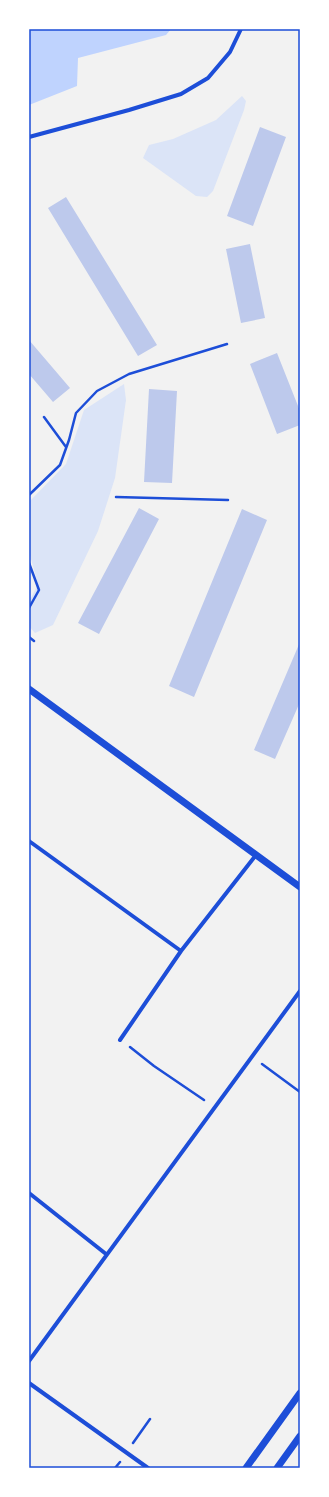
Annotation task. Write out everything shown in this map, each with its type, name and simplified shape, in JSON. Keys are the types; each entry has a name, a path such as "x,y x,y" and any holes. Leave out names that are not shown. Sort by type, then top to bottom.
{"street":[{"path":"29,138 181,94 208,78 230,52 241,29"},
{"path":"29,690 300,887"},
{"path":"29,841 181,952"},
{"path":"120,1040 181,952 256,855"},
{"path":"29,1361 300,991"},
{"path":"29,1193 106,1254"},
{"path":"29,1383 148,1468"},
{"path":"246,1468 300,1393"},
{"path":"277,1468 300,1436"}],"path":[{"path":"29,495 60,465 67,448 76,413 97,391 129,374 227,344"},
{"path":"44,417 67,448"},
{"path":"116,497 228,500"},
{"path":"29,564 40,590 29,608"},
{"path":"29,637 34,641"},
{"path":"120,1040 154,1066 214,1107"},
{"path":"252,1056 300,1092"}],"shaded area":[{"path":"242,96 246,101 244,110 213,191 207,197 196,196 143,158 149,145 173,139 216,120"},
{"path":"124,384 126,400 115,478 98,531 53,625 35,633 29,626 29,602 38,584 29,552 29,502 66,464 84,410"}],"water":[{"path":"29,29 171,29 166,35 78,58 77,86 29,105"}],"building":[{"path":"260,127 286,137 253,226 227,216"},
{"path":"66,197 157,345 138,356 48,208"},
{"path":"250,244 265,318 241,323 226,249"},
{"path":"29,340 70,388 53,402 29,374"},
{"path":"277,353 300,411 300,425 277,434 250,364"},
{"path":"149,389 177,391 172,483 144,482"},
{"path":"139,508 159,519 99,634 78,623"},
{"path":"242,509 267,520 194,697 169,686"},
{"path":"300,642 300,702 275,759 254,750"}]}
